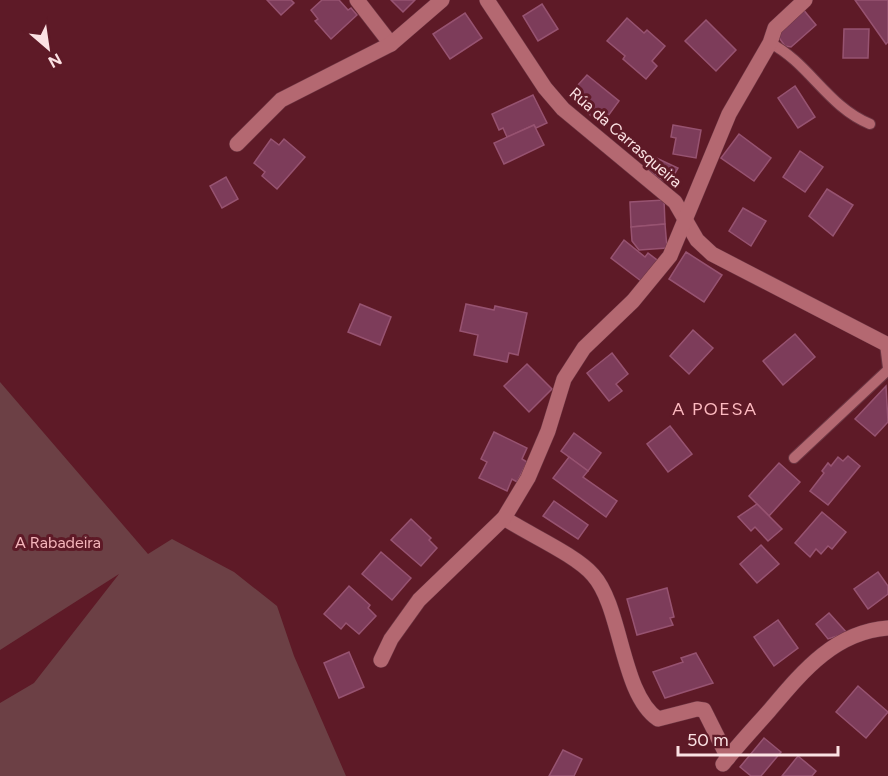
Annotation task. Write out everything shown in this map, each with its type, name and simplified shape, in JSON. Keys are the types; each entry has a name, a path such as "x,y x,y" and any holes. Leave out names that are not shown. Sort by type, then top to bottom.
{"street":[{"path":"357,0 391,44"},
{"path":"237,144 281,100 391,44 442,0"},
{"name":"Rúa da Carrasqueira","path":"487,0 545,88 557,102 675,202 697,240 712,254 886,344"},
{"path":"381,660 391,639 419,600 504,518 528,478 548,431 564,379 584,348 652,280 670,256 686,223 729,114 770,43 775,28 782,19 805,0"},
{"path":"504,518 593,574 606,598 629,672 648,711 658,719 697,709 704,710 726,761 801,674 824,652 849,637 888,628"}],"lane":[{"path":"770,43 792,57 843,110 870,124"},
{"path":"794,458 888,369 886,344"}],"green space":[{"name":"A Rabadeira","path":"0,382 148,554 172,539 234,572 277,606 294,656 346,776 0,776 0,703 34,683 119,574 0,650"}],"building":[{"path":"267,0 291,0 294,3 281,15"},
{"path":"322,0 339,0 348,10 351,8 357,15 331,39 315,21 318,19 311,10"},
{"path":"391,0 415,0 403,12"},
{"path":"855,0 888,0 888,42 886,44"},
{"path":"542,4 558,29 538,41 523,16"},
{"path":"802,8 816,25 791,47 785,46 777,35"},
{"path":"465,13 482,38 450,59 433,34"},
{"path":"627,18 644,33 647,30 665,46 652,61 657,66 646,79 623,59 625,56 607,41"},
{"path":"706,20 736,50 716,71 685,41"},
{"path":"844,29 869,29 868,58 843,58"},
{"path":"587,75 619,101 608,116 603,112 596,120 568,96"},
{"path":"795,86 815,117 798,128 778,98"},
{"path":"533,95 547,123 536,128 534,125 507,137 503,128 499,130 492,114"},
{"path":"534,125 544,145 504,164 494,143"},
{"path":"673,125 701,130 696,158 673,154 676,138 671,137"},
{"path":"739,134 771,158 754,181 721,158"},
{"path":"271,139 279,145 284,139 305,157 277,189 262,176 265,172 254,163"},
{"path":"800,151 823,167 805,192 783,177"},
{"path":"652,156 678,168 671,180 666,178 664,181 643,167"},
{"path":"226,177 238,199 222,208 210,186"},
{"path":"827,189 853,205 833,236 809,216"},
{"path":"664,200 665,224 631,227 630,202"},
{"path":"743,208 766,221 751,246 729,231"},
{"path":"665,224 667,248 639,250 632,241 631,227"},
{"path":"624,240 645,257 648,253 661,263 645,284 611,258"},
{"path":"686,252 722,275 704,302 669,279"},
{"path":"360,304 391,317 380,345 348,332"},
{"path":"466,304 494,310 495,306 527,313 518,355 509,353 507,362 474,355 478,335 460,331"},
{"path":"693,330 713,348 689,374 670,356"},
{"path":"795,334 815,357 783,385 763,361"},
{"path":"612,353 628,374 616,384 622,391 609,401 587,373"},
{"path":"527,364 552,389 529,412 504,386"},
{"path":"886,386 888,422 875,436 855,419"},
{"path":"670,426 692,454 668,472 647,444"},
{"path":"494,432 527,448 522,459 527,462 517,482 512,479 507,491 479,478 487,462 481,459"},
{"path":"574,433 601,453 588,471 561,451"},
{"path":"848,456 860,466 828,505 810,491 824,473 822,471 828,463 831,466 838,457 843,461"},
{"path":"569,457 588,471 583,477 617,501 606,517 553,478"},
{"path":"779,463 800,482 769,516 749,496"},
{"path":"554,501 588,525 578,539 543,516"},
{"path":"757,504 782,529 768,541 755,527 751,531 738,517"},
{"path":"822,512 846,532 832,549 828,546 821,554 816,549 810,557 795,543"},
{"path":"411,519 431,538 429,540 437,548 421,566 391,540"},
{"path":"761,545 779,564 757,583 740,564"},
{"path":"381,552 411,578 392,600 362,574"},
{"path":"878,572 888,586 888,594 868,609 854,589"},
{"path":"349,586 370,605 368,608 376,616 359,634 346,623 341,629 324,614"},
{"path":"667,588 674,617 670,618 673,625 637,635 627,599"},
{"path":"829,613 847,633 828,639 816,624"},
{"path":"778,620 798,648 774,666 754,637"},
{"path":"349,652 364,687 339,698 324,663"},
{"path":"696,653 713,683 665,698 653,672 683,662 681,658"},
{"path":"858,686 888,712 866,738 836,712"},
{"path":"764,738 781,752 761,776 751,776 740,767"},
{"path":"563,750 582,759 574,776 549,776"},
{"path":"798,756 816,771 812,776 782,776"}],"district":[{"name":"A POESA","path":"715,409"}]}
